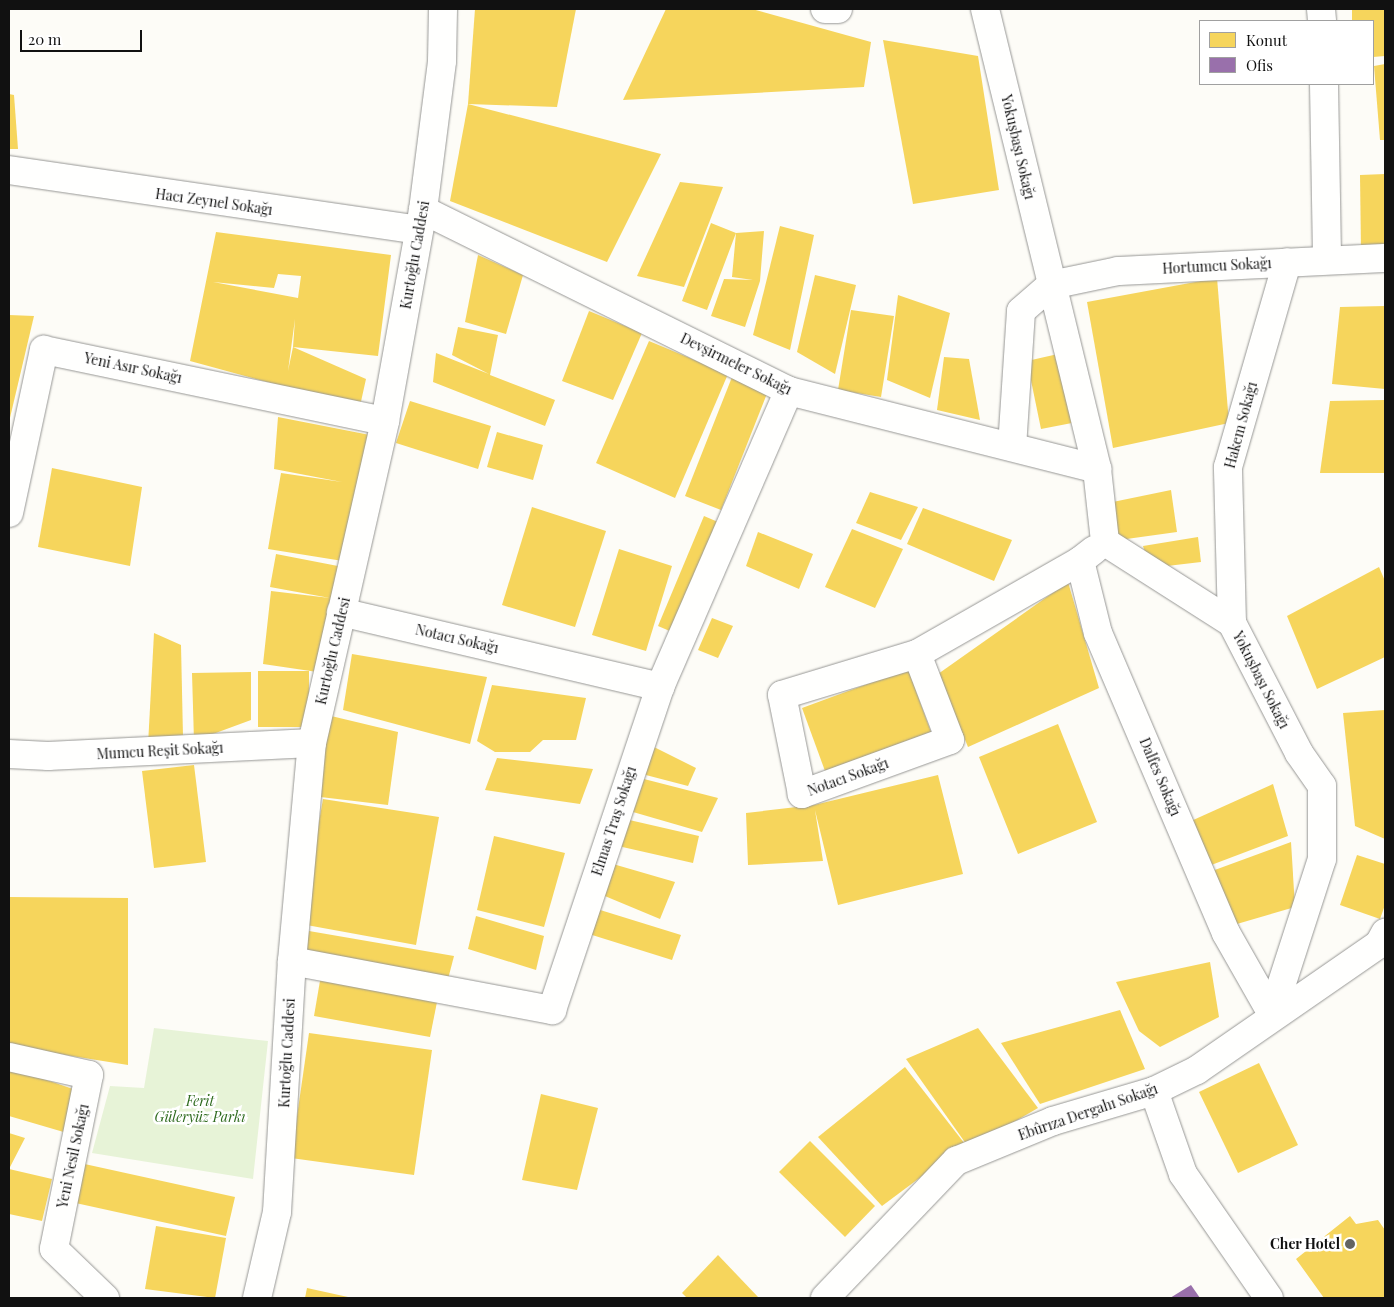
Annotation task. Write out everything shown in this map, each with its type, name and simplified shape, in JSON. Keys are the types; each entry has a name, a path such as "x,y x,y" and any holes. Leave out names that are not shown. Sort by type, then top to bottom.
{"street":[{"name":"Kurtoğlu Caddesi","path":"257,1298 277,1212 292,961 312,744 385,421 422,220 442,61 443,9"},
{"path":"824,9 838,9"},
{"name":"Yokuşbaşı Sokağı","path":"985,9 1097,468 1105,542 1232,623 1299,753 1322,786 1322,858 1272,1014"},
{"path":"1324,85 1328,260"},
{"name":"Hacı Zeynel Sokağı","path":"9,170 422,220"},
{"name":"Devşirmeler Sokağı","path":"422,220 790,391 1097,468"},
{"name":"Hortumcu Sokağı","path":"1051,285 1118,271 1385,258"},
{"name":"Hakem Sokağı","path":"1232,623 1228,467 1287,262"},
{"path":"1012,447 1021,311 1051,285"},
{"name":"Yeni Asır Sokağı","path":"9,513 44,350 385,421"},
{"name":"Elmas Traş Sokağı","path":"292,961 552,1010 660,686 790,391"},
{"path":"1080,561 1105,542"},
{"name":"Notacı Sokağı","path":"918,654 950,740 802,794 782,695 918,654 1080,561"},
{"name":"Dalfes Sokağı","path":"1080,561 1098,633 1226,933 1272,1014"},
{"name":"Notacı Sokağı","path":"341,612 660,686"},
{"name":"Mumcu Reşit Sokağı","path":"9,754 48,756 312,744"},
{"name":"Ebûrıza Dergahı Sokağı","path":"825,1298 956,1161 1052,1122 1154,1091 1197,1070 1272,1014 1379,944 1385,934"},
{"name":"Yeni Nesil Sokağı","path":"9,1058 89,1075 54,1249 105,1298"},
{"path":"1154,1091 1183,1174 1269,1298"}],"green space":[{"name":"Ferit Güleryüz Parkı","path":"154,1028 268,1041 253,1179 92,1153 110,1086 144,1088"}],"building: Konut":[{"path":"475,9 576,9 557,107 468,104"},
{"path":"666,9 752,9 871,42 864,87 623,100"},
{"path":"1352,9 1385,9 1385,56 1374,57 1374,20 1352,20"},
{"path":"883,40 978,56 999,190 913,204"},
{"path":"1385,64 1385,140 1380,140 1374,66"},
{"path":"9,94 14,95 18,149 9,149"},
{"path":"468,104 661,154 607,262 450,201"},
{"path":"1385,174 1385,251 1361,251 1360,175"},
{"path":"680,182 723,187 684,287 637,276"},
{"path":"711,223 736,233 707,310 682,301"},
{"path":"780,226 814,235 790,350 753,335"},
{"path":"764,231 760,281 745,327 711,316 724,279 753,280 732,277 736,233"},
{"path":"216,232 391,255 378,356 293,347 366,379 358,415 285,387 190,361","holes":["278,274 301,276 298,298 213,282 274,288","295,319 293,347 288,371"]},
{"path":"478,255 523,275 506,334 465,322"},
{"path":"815,275 856,285 835,374 797,352"},
{"path":"1217,278 1229,423 1113,448 1087,302"},
{"path":"898,295 950,313 930,398 887,380"},
{"path":"1385,306 1385,389 1332,384 1340,307"},
{"path":"851,310 894,316 881,397 838,390"},
{"path":"589,311 642,333 613,400 562,381"},
{"path":"9,315 34,316 9,422"},
{"path":"458,327 498,335 490,375 555,400 545,426 433,382 436,353 489,374 452,355"},
{"path":"649,341 728,374 675,498 596,463"},
{"path":"1058,354 1072,423 1041,429 1027,361"},
{"path":"944,357 969,359 980,420 937,410"},
{"path":"734,372 770,386 721,510 685,496"},
{"path":"1385,400 1385,473 1320,473 1330,401"},
{"path":"410,401 491,426 478,469 396,443"},
{"path":"278,417 375,436 349,562 268,549 281,473 342,482 274,469"},
{"path":"497,432 543,445 533,480 487,467"},
{"path":"52,468 142,487 130,566 38,547"},
{"path":"1171,490 1177,532 1112,541 1103,504"},
{"path":"870,492 918,507 901,540 856,523"},
{"path":"532,507 606,531 575,627 502,605"},
{"path":"923,508 1012,540 994,581 907,544"},
{"path":"704,516 725,525 679,635 658,626"},
{"path":"852,529 903,549 875,608 825,587"},
{"path":"758,532 813,554 799,589 746,566"},
{"path":"1198,537 1201,562 1150,568 1143,546"},
{"path":"619,549 672,566 646,651 592,635"},
{"path":"276,554 343,567 324,673 263,664 271,591 330,598 270,587"},
{"path":"1379,567 1385,581 1385,657 1317,689 1287,616"},
{"path":"1068,582 1099,688 968,747 938,674"},
{"path":"712,618 733,626 718,658 698,650"},
{"path":"154,633 181,645 183,737 148,745"},
{"path":"352,654 487,677 470,744 343,710"},
{"path":"908,669 931,732 825,771 802,708"},
{"path":"258,671 309,671 309,727 258,727"},
{"path":"251,672 251,720 194,741 192,673"},
{"path":"492,685 586,698 576,740 543,740 530,752 495,752 477,741"},
{"path":"1385,710 1385,839 1355,826 1343,713"},
{"path":"327,715 398,732 388,805 312,796"},
{"path":"1058,724 1097,822 1018,854 979,757"},
{"path":"648,744 696,768 688,786 642,774"},
{"path":"497,758 593,769 580,804 485,790"},
{"path":"194,765 206,862 154,868 142,771"},
{"path":"938,775 963,874 838,905 815,810 823,861 748,865 746,813 814,805"},
{"path":"644,779 718,798 702,832 633,812"},
{"path":"1273,784 1288,836 1206,867 1191,821"},
{"path":"323,799 439,817 416,945 301,924"},
{"path":"625,819 699,836 693,863 618,846"},
{"path":"494,836 565,853 544,927 477,910"},
{"path":"1291,842 1295,907 1230,926 1212,871"},
{"path":"1357,855 1385,864 1385,905 1380,919 1340,905"},
{"path":"613,864 675,882 660,919 600,894"},
{"path":"9,897 128,898 128,1065 9,1046"},
{"path":"597,909 681,935 672,960 589,934"},
{"path":"476,916 544,936 536,970 468,949"},
{"path":"309,931 454,956 447,983 303,957"},
{"path":"1210,962 1219,1017 1160,1047 1139,1031 1116,982"},
{"path":"321,975 438,997 430,1037 314,1016"},
{"path":"1120,1010 1145,1069 1040,1104 1001,1043"},
{"path":"978,1028 1038,1108 969,1148 906,1059"},
{"path":"309,1033 432,1050 414,1175 291,1158"},
{"path":"1259,1063 1298,1145 1238,1173 1199,1092"},
{"path":"9,1067 73,1089 67,1133 9,1116"},
{"path":"905,1067 965,1144 882,1206 818,1137"},
{"path":"541,1094 598,1108 577,1190 522,1180"},
{"path":"9,1133 25,1138 9,1169"},
{"path":"810,1141 875,1206 845,1237 779,1172"},
{"path":"80,1163 235,1197 226,1236 71,1202"},
{"path":"9,1169 52,1179 42,1221 9,1214"},
{"name":"Cher Hotel","path":"1350,1216 1356,1224 1378,1220 1385,1230 1385,1298 1324,1298 1296,1259"},
{"path":"156,1226 226,1238 215,1298 145,1289"},
{"path":"718,1255 759,1298 687,1298 682,1293"},
{"path":"307,1288 348,1297 348,1298 305,1298"}],"building: Ofis":[{"path":"1191,1285 1200,1298 1170,1298"}],"place":[{"name":"Cher Hotel","path":"1350,1244"}]}
